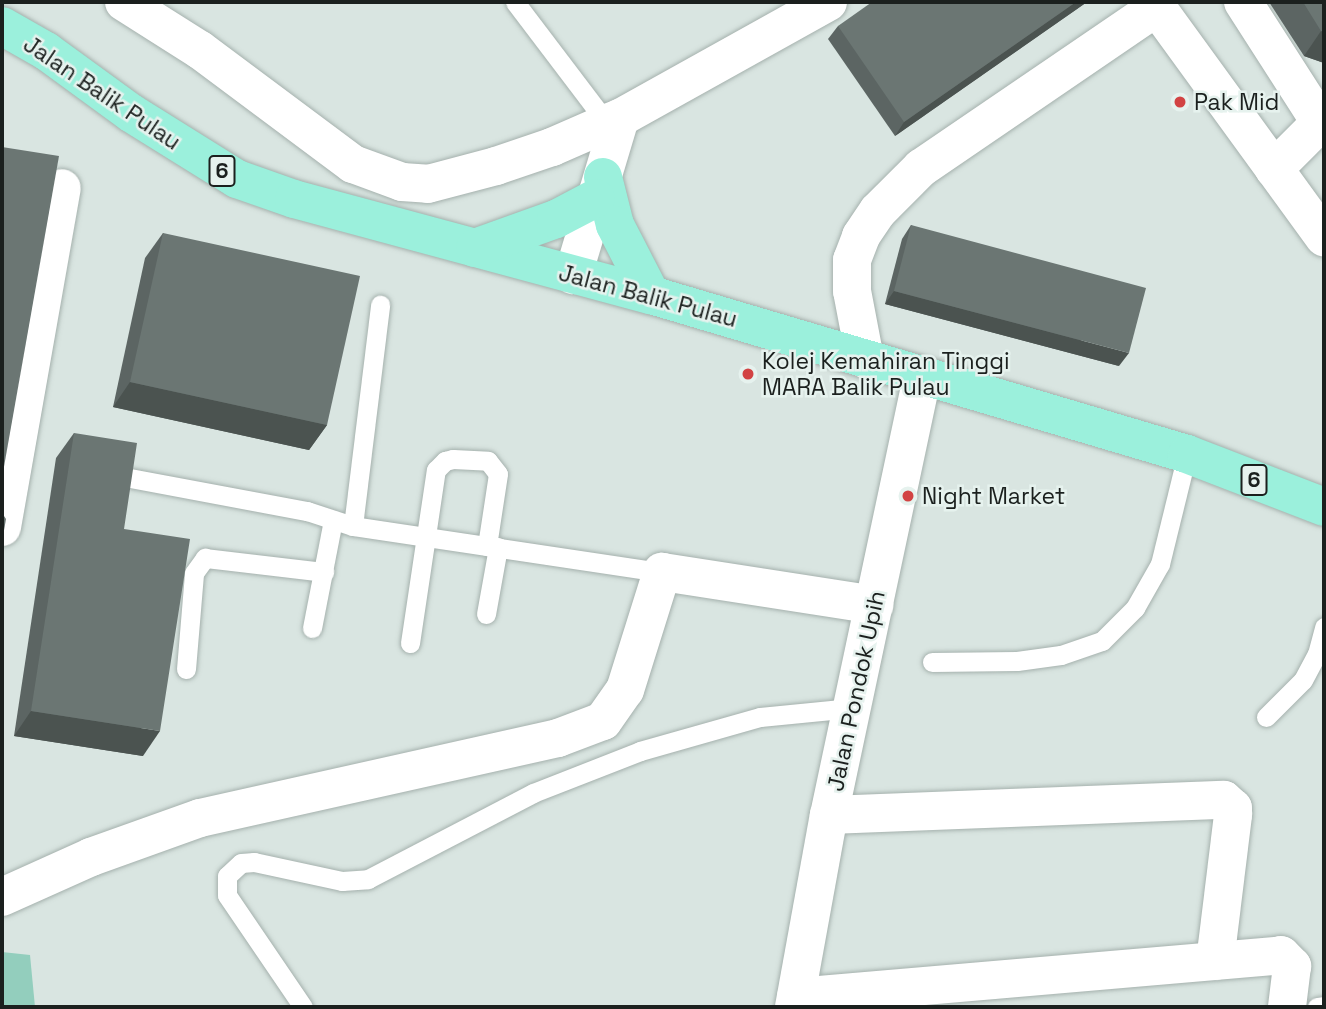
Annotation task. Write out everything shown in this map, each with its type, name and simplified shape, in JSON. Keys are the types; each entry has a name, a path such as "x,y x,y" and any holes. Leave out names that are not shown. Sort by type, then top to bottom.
{"main road":[{"name":"Jalan Balik Pulau","path":"2,26 46,51 131,113 237,179 294,199 651,295 1187,454 1323,505"},
{"path":"475,248 547,223 600,187 615,225 651,295"}],"street":[{"path":"124,2 200,50 353,164 402,182 428,184 496,166 552,147 613,121 828,2"},
{"path":"1244,2 1323,124 1274,169"},
{"path":"864,359 852,291 852,260 861,236 878,211 921,168 1155,4 1324,237"},
{"path":"573,275 600,187 613,121"},
{"path":"2,527 62,188"},
{"name":"Jalan Pondok Upih","path":"795,1002 829,815 922,376"},
{"path":"2,897 91,858 200,818 558,738 603,721 625,691 662,572 874,605"},
{"path":"829,815 1224,800 1233,808 1233,815 1215,961"},
{"path":"795,1002 1282,955 1292,966 1287,1007"}],"lane":[{"path":"515,2 613,121"},
{"path":"353,526 380,305"},
{"path":"932,662 1017,660 1061,655 1102,641 1135,608 1160,564 1187,454"},
{"path":"410,643 436,470 453,459 488,461 498,474 486,614"},
{"path":"130,478 307,511 353,526 662,572"},
{"path":"312,628 333,520"},
{"path":"186,669 194,573 205,558 324,572"},
{"path":"1266,717 1303,680 1317,654 1324,627"},
{"path":"303,1007 227,895 227,876 241,863 254,862 342,881 369,879 533,793 640,751 760,717 852,708"},
{"path":"1317,1007 1324,1006"}],"green space":[{"path":"2,952 30,955 35,1007 2,1007"}],"building":[{"path":"872,2 1076,2 904,122 838,26"},
{"path":"1303,2 1324,2 1324,32 1321,31"},
{"path":"2,147 59,156 2,478"},
{"path":"911,225 1146,288 1129,353 894,291"},
{"path":"163,233 360,276 327,425 130,382"},
{"path":"74,433 137,443 124,529 190,539 160,731 31,711"},
{"path":"2,513 6,519 2,542"}],"place":[{"name":"Pak Mid","path":"1180,102"},
{"name":"Kolej Kemahiran Tinggi MARA Balik Pulau","path":"748,374"},
{"name":"Night Market","path":"908,496"}]}
